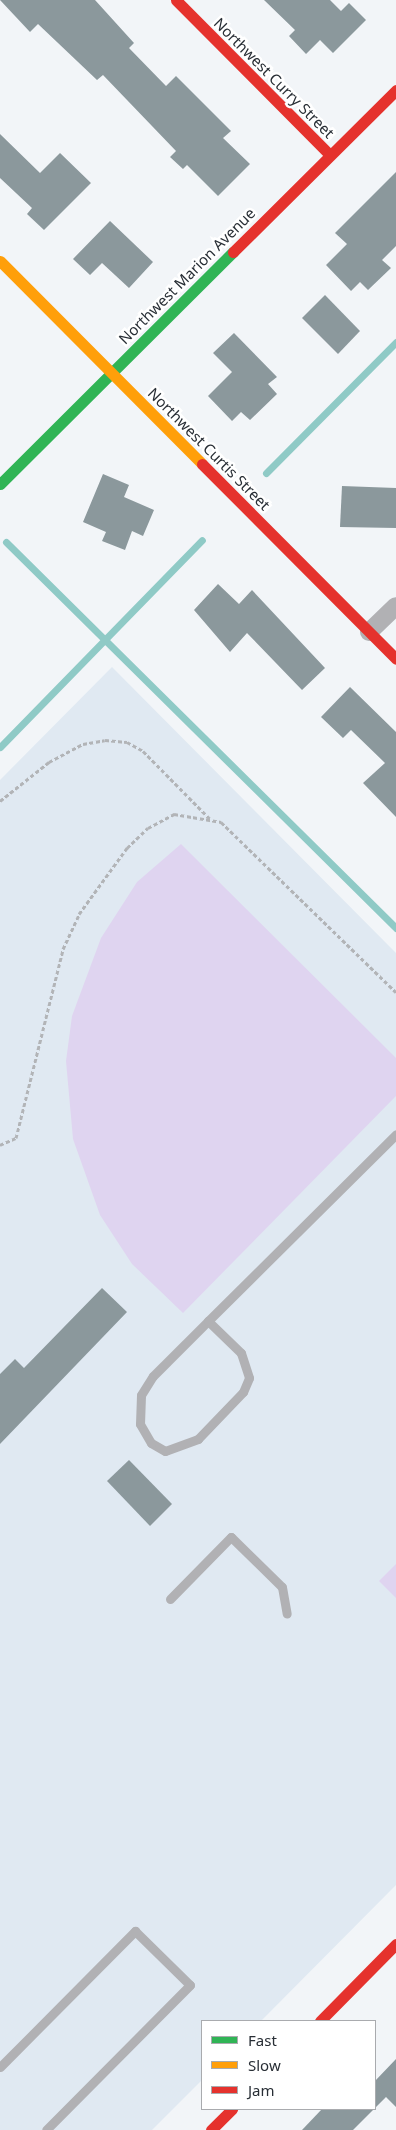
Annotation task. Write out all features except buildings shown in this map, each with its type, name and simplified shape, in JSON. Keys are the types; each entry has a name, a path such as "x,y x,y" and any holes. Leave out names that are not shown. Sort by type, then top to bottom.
{"street":[{"name":"Northwest Curry Street","path":"176,0 330,155"},
{"name":"Northwest Marion Avenue","path":"0,484 396,90"},
{"name":"Northwest Curtis Street","path":"0,261 396,659"},
{"path":"369,632 396,606"},
{"path":"321,2020 396,1944"},
{"path":"211,2130 231,2110"}],"lane":[{"path":"208,1321 241,1354 249,1378 244,1392 198,1439 166,1450 143,1435 141,1395 153,1376 208,1321 396,1134"},
{"path":"170,1599 231,1536 282,1587 287,1614"},
{"path":"0,2067 135,1931 190,1984 46,2130"}],"path":[{"path":"0,801 49,762 83,744 127,742 143,752 212,820"},
{"path":"0,1145 16,1138 53,986 79,914 148,828 174,814 221,822 396,992"}],"shaded area":[{"path":"112,667 396,953 396,1885 262,2020 201,2020 201,2081 152,2130 0,2130 0,780"},
{"path":"181,844 396,1058 396,1096 183,1313 132,1264 100,1215 73,1139 66,1061 72,1016 101,938 137,882"},
{"path":"396,1564 396,1598 379,1581"}],"waterway":[{"path":"266,473 396,342"},
{"path":"0,747 202,540"},
{"path":"6,542 396,928"}],"traffic: fast":[{"path":"0,484 233,252"}],"traffic: slow":[{"path":"0,261 202,464"}],"traffic: jam":[{"path":"176,0 330,155"},
{"path":"233,252 396,90"},
{"path":"202,464 396,659"},
{"path":"321,2020 396,1944"},
{"path":"211,2130 231,2110"}]}
